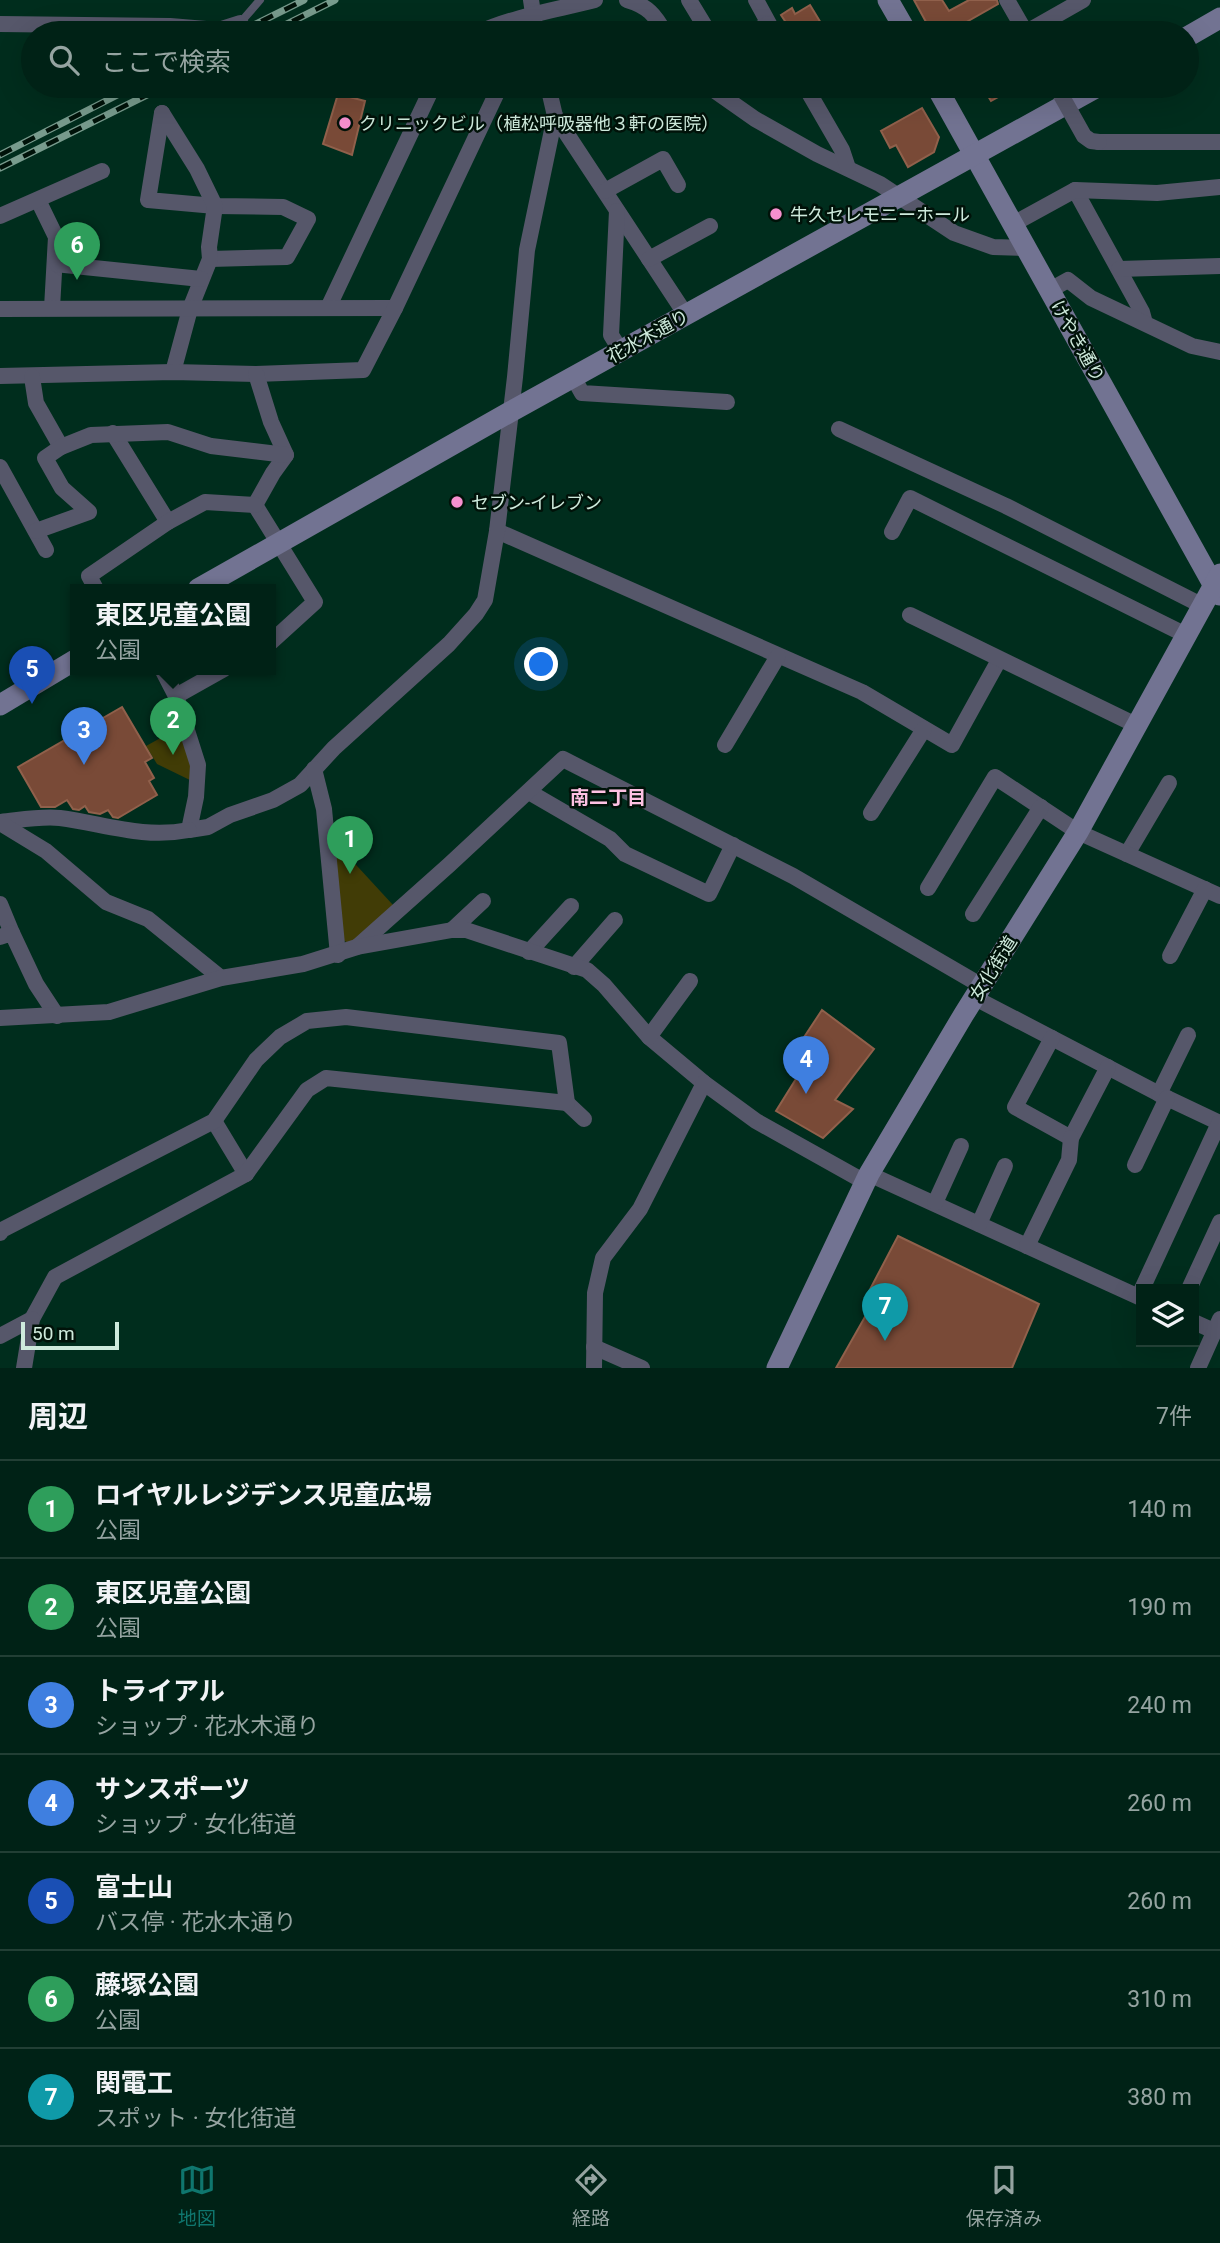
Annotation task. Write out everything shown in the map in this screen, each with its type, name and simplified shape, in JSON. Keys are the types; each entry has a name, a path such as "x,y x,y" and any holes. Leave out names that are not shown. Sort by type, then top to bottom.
{"street":[{"path":"531,0 534,21"},
{"path":"509,21 595,0"},
{"path":"627,0 642,4 652,11 658,21"},
{"path":"689,0 702,21"},
{"path":"756,0 767,21"},
{"path":"888,0 900,21"},
{"path":"1007,0 1019,21"},
{"path":"1042,21 1062,5 1083,0"},
{"path":"1199,29 1219,16"},
{"path":"531,21 533,17"},
{"path":"0,24 21,24"},
{"path":"328,308 427,98"},
{"path":"0,376 173,372 256,374 363,370 396,308 494,98"},
{"path":"551,98 555,116 686,315"},
{"path":"725,98 755,120 817,155 880,184 954,233 993,247 1027,248"},
{"path":"811,98 842,150 848,168"},
{"name":"けやき通り","path":"943,98 1214,590"},
{"name":"花水木通り","path":"207,584 510,412 975,155 1060,98"},
{"path":"1063,98 1084,136 1091,141 1220,142"},
{"path":"173,372 190,309 210,259 209,247 215,205 197,169 162,113 148,200 215,205 283,207 308,219 287,257 210,259"},
{"path":"0,823 57,818 128,832 166,835 208,827 230,815 273,800 300,785 476,614 485,600 497,531 527,250 555,116"},
{"path":"605,191 663,159 678,185"},
{"path":"0,216 102,171"},
{"path":"1013,224 1074,190 1157,193 1220,187"},
{"path":"1074,190 1142,312 1145,323"},
{"path":"37,200 56,237 52,308"},
{"path":"617,211 611,335 621,351"},
{"path":"649,259 710,226"},
{"path":"55,264 201,279"},
{"path":"1119,269 1220,266"},
{"path":"1050,290 1068,280 1091,298 1192,346 1220,352"},
{"path":"0,309 396,308"},
{"path":"256,374 271,422 286,455"},
{"path":"32,377 36,403 61,447"},
{"path":"573,377 582,393 727,402"},
{"path":"839,429 1006,506 1214,590"},
{"path":"36,531 89,512 62,488 45,458 61,447 91,435 168,432 211,446 286,455"},
{"path":"113,433 168,522"},
{"path":"255,505 286,455"},
{"path":"0,467 46,550"},
{"path":"892,532 910,498 1188,636"},
{"path":"93,584 89,576 168,522 205,502 255,505"},
{"path":"255,505 315,602 276,637"},
{"path":"497,531 862,692 952,745 999,660"},
{"name":"女化街道","path":"777,1368 867,1178 1078,832 1214,590"},
{"path":"910,615 1138,726"},
{"path":"725,745 778,656"},
{"path":"0,705 70,663"},
{"path":"165,675 176,696 198,765 189,831"},
{"path":"176,696 213,675"},
{"path":"871,813 924,729"},
{"path":"357,947 563,759 844,904 1052,1038 1220,1123 1146,1284"},
{"path":"314,769 324,809 338,955"},
{"path":"928,888 995,777 1078,832 1212,893 1170,956"},
{"path":"1127,854 1169,783"},
{"path":"529,792 610,839 625,854 709,894 733,845"},
{"path":"973,914 1041,807"},
{"path":"0,823 46,850 106,902 148,919 221,978"},
{"path":"452,930 483,901"},
{"path":"0,904 6,935 57,1016"},
{"path":"529,952 571,906"},
{"path":"574,967 615,920"},
{"path":"0,1018 109,1012 221,978 303,964 357,947 452,930 466,930 587,971 604,985 649,1037 704,1083 756,1121 867,1178 935,1203 1027,1246 1136,1292"},
{"path":"649,1037 690,981"},
{"path":"0,1233 214,1121 256,1060 280,1037 307,1021 346,1017 559,1043 567,1103"},
{"path":"1135,1165 1188,1035"},
{"path":"1052,1038 1015,1107 1071,1138"},
{"path":"1027,1246 1069,1160 1071,1138 1108,1067"},
{"path":"24,1368 32,1319 55,1277 246,1174 307,1090 326,1077 567,1103 584,1119"},
{"path":"594,1368 594,1293 603,1258 640,1209 704,1083"},
{"path":"214,1121 246,1174"},
{"path":"935,1203 961,1146"},
{"path":"979,1224 1005,1166"},
{"path":"1191,1284 1220,1222"},
{"path":"0,1336 32,1319"},
{"path":"1198,1368 1218,1328 1199,1323"},
{"path":"594,1347 642,1368"}],"lane":[{"path":"248,21 260,0"}],"shaded area":[{"path":"184,725 196,783 157,764 146,746"},
{"path":"335,842 393,905 350,944 341,939"}],"building":[{"path":"914,0 942,0 949,11 969,0 997,0 998,4 968,21 925,21"},
{"path":"810,5 820,21 785,21 781,15 792,8 795,14"},
{"name":"クリニックビル（植松呼吸器他３軒の医院）","path":"337,98 365,101 352,155 323,144"},
{"path":"922,108 939,137 934,152 908,167 896,145 890,148 881,131"},
{"path":"122,707 152,758 145,762 154,778 149,781 157,795 118,818 113,817 108,810 100,814 89,812 85,806 79,810 73,809 67,800 55,807 41,807 18,767"},
{"path":"822,1010 874,1049 835,1100 853,1109 823,1138 776,1111 804,1066 791,1057"},
{"path":"898,1236 1039,1304 1012,1368 836,1368 874,1301 866,1297"}],"railway":[{"path":"262,21 304,0"},
{"path":"293,21 335,0"},
{"path":"0,155 112,98"},
{"path":"0,168 141,98"}],"place":[{"name":"クリニックビル（植松呼吸器他３軒の医院）","path":"345,123"},
{"name":"牛久セレモニーホール","path":"776,214"},
{"name":"藤塚公園","path":"77,280"},
{"name":"セブン-イレブン","path":"457,502"},
{"name":"富士山","path":"32,704"},
{"name":"東区児童公園","path":"173,755"},
{"name":"トライアル","path":"84,765"},
{"name":"ロイヤルレジデンス児童広場","path":"350,874"},
{"name":"サンスポーツ","path":"806,1094"},
{"name":"関電工","path":"885,1341"}],"district":[{"name":"南二丁目","path":"608,797"}]}
